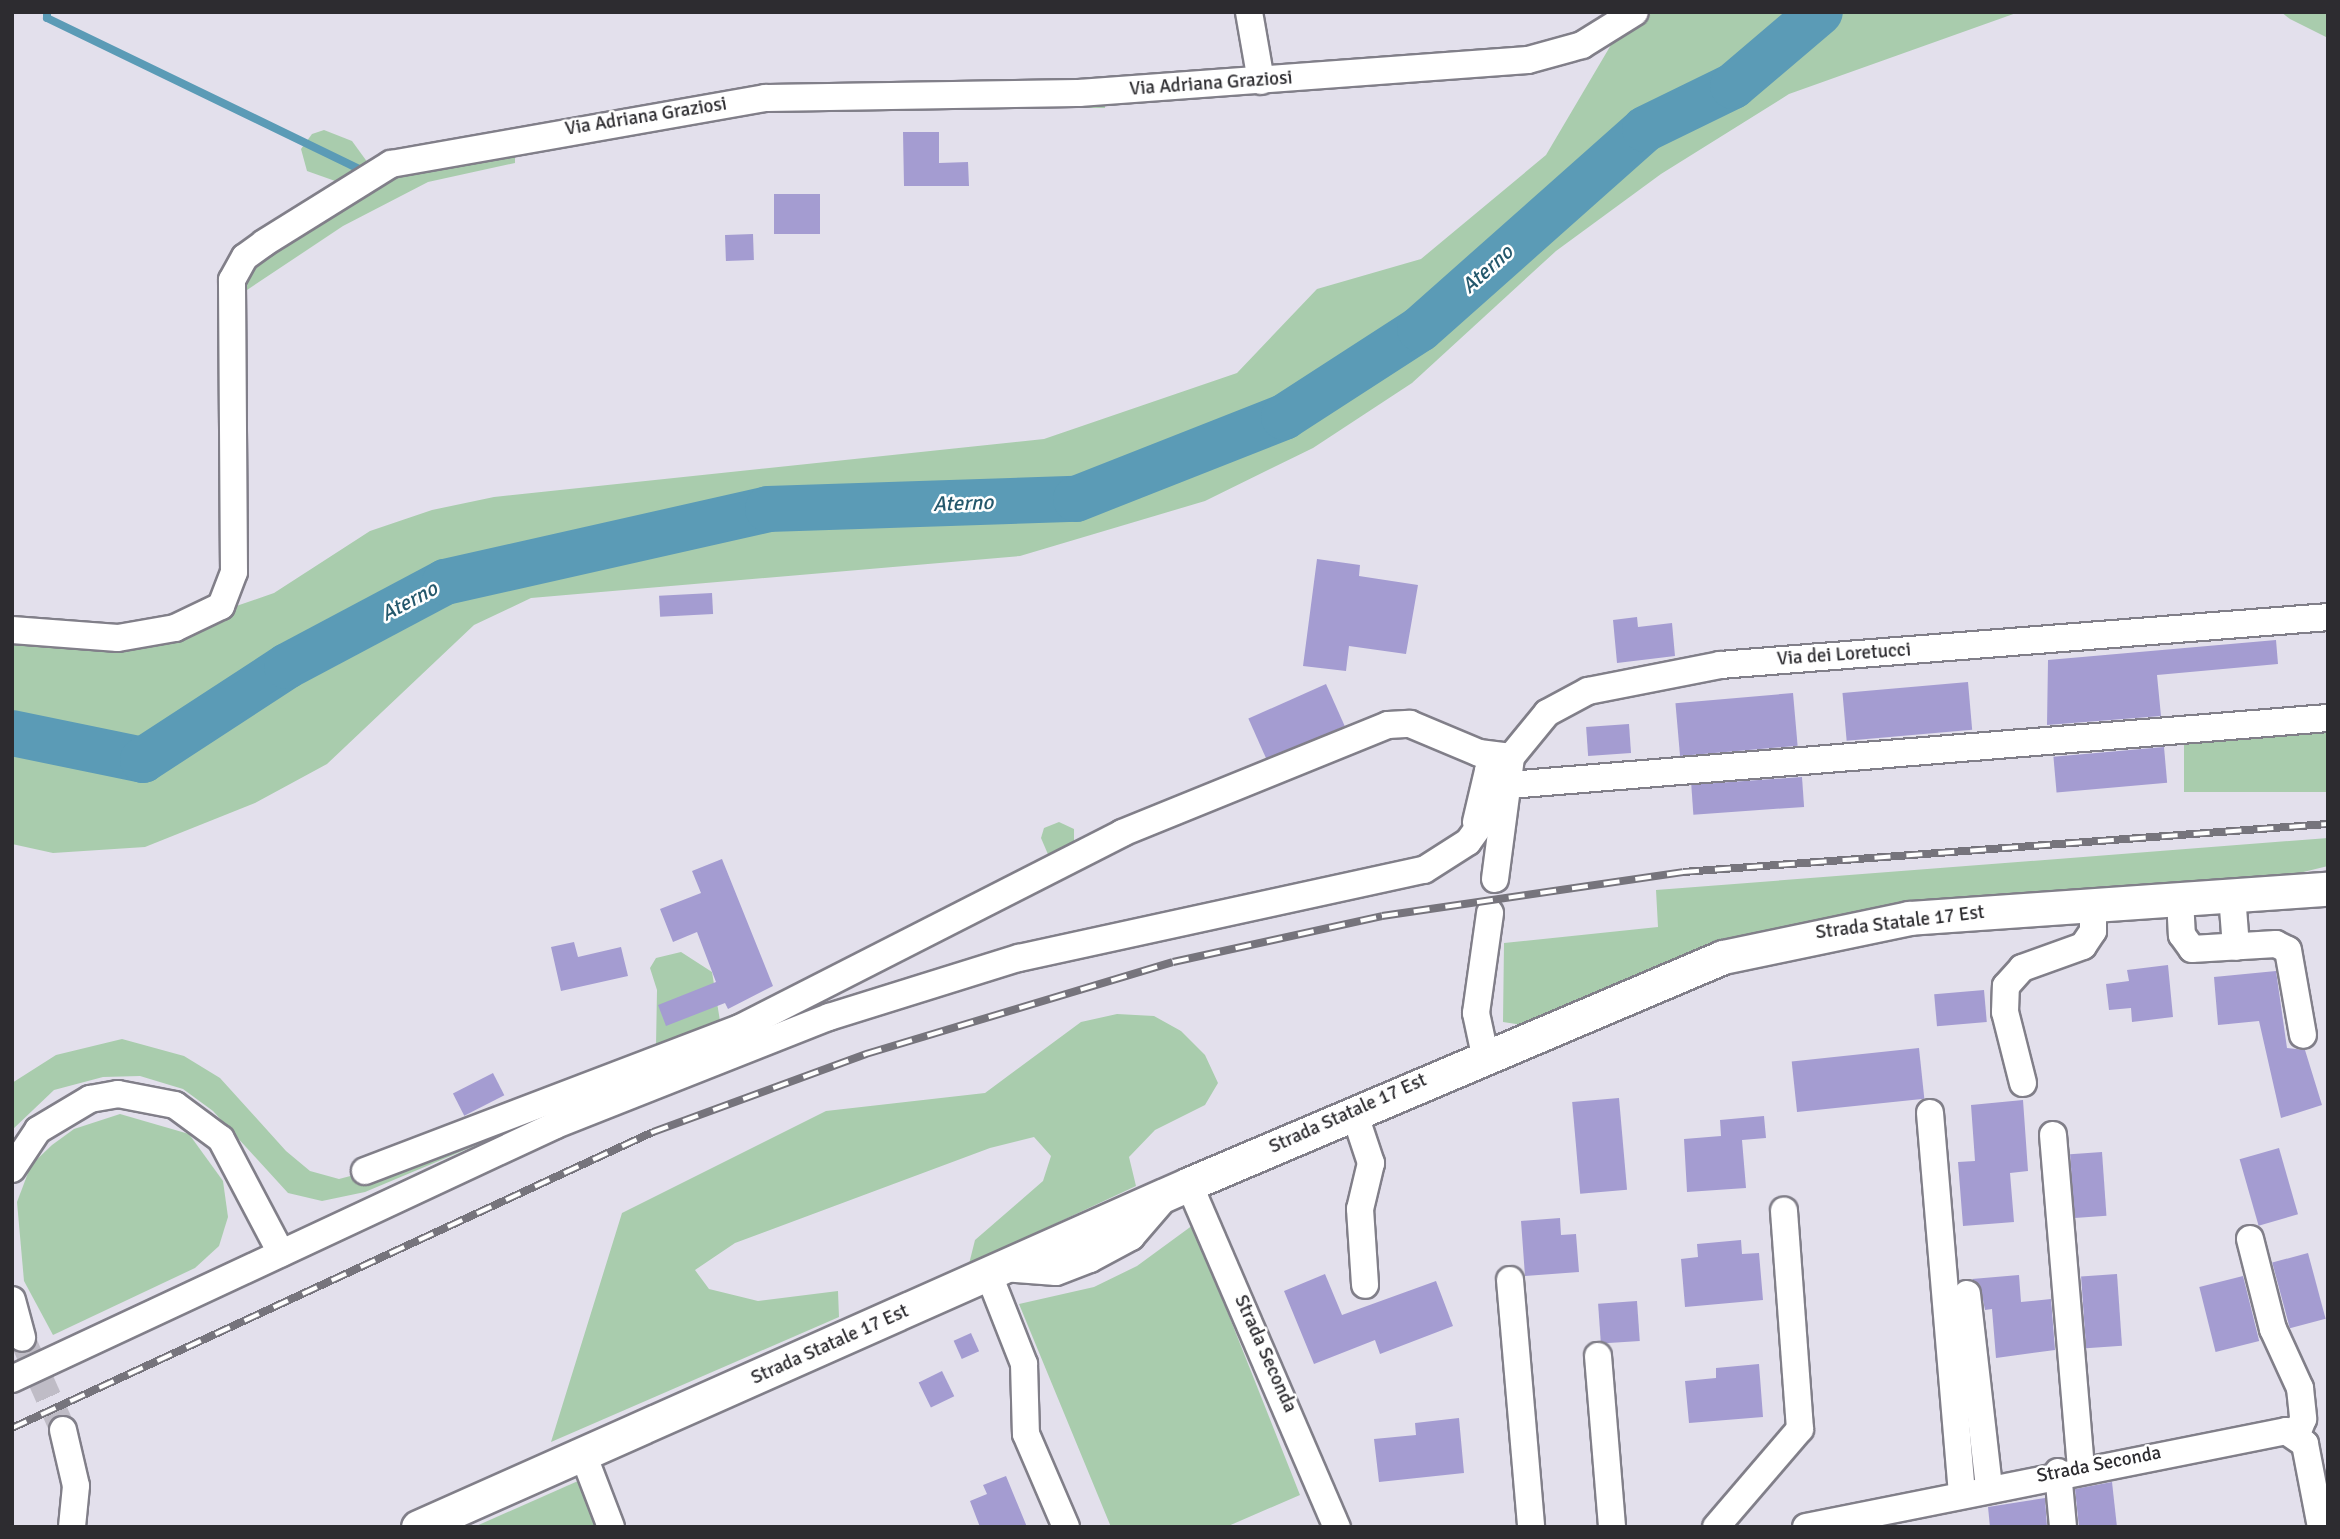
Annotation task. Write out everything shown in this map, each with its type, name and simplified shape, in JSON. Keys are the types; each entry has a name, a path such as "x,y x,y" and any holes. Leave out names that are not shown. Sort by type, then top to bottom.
{"main road":[{"name":"Strada Statale 17 Est","path":"418,1527 1179,1188 1682,971 1801,936 1909,918 2328,889"}],"street":[{"path":"1249,12 1261,81"},
{"name":"Via Adriana Graziosi","path":"12,630 118,638 175,628 221,606 234,572 232,280 245,257 264,243 391,164 765,98 1079,93 1541,58 1582,45 1635,12"},
{"name":"Via dei Loretucci","path":"1462,848 1488,771 1511,757 1537,722 1567,699 1674,671 2328,617"},
{"path":"12,1379 611,1101 851,1010 1089,941 1404,877 1462,848 1509,785 2328,718"},
{"path":"365,1171 740,1028 1122,834 1388,725 1410,724 1479,753 1511,757 1495,879"},
{"path":"2292,892 2328,873"},
{"path":"2232,895 2236,947"},
{"path":"2180,899 2190,948 2276,944 2291,953 2303,1035"},
{"path":"2023,1083 2005,1012 2006,986 2022,968 2083,946 2093,931 2094,904"},
{"path":"1485,1055 1476,1013 1490,913"},
{"path":"838,976 851,1010"},
{"path":"12,1169 38,1130 60,1112 90,1099 149,1097 175,1105 221,1139 281,1253"},
{"path":"1354,1112 1371,1163 1360,1209 1364,1285"},
{"path":"1930,1113 1962,1493"},
{"path":"2053,1135 2070,1470 2063,1527"},
{"name":"Strada Seconda","path":"1179,1188 1337,1527"},
{"path":"1716,1527 1801,1424 1784,1211"},
{"path":"2250,1239 2273,1329 2300,1388 2304,1413 2297,1434 2308,1451 2321,1527"},
{"path":"996,1271 1024,1364 1026,1434 1066,1527"},
{"path":"1510,1280 1531,1527"},
{"path":"1967,1294 1989,1487"},
{"path":"12,1300 22,1338"},
{"path":"1598,1356 1612,1527"},
{"path":"63,1430 75,1478 72,1527"},
{"name":"Strada Seconda","path":"1819,1525 1860,1521 1962,1493 2070,1470 2283,1431 2297,1434"},
{"path":"583,1454 611,1527"}],"green space":[{"path":"1642,12 2019,12 1789,94 1661,174 1556,251 1412,383 1313,448 1205,501 1020,556 531,598 474,625 327,764 255,803 145,847 53,853 12,844 12,618 106,624 213,614 274,593 370,531 432,510 494,497 1044,439 1237,373 1317,289 1421,259 1546,155 1618,33"},
{"path":"2281,12 2328,12 2328,38 2290,19"},
{"path":"969,95 1105,95 1105,108 969,108"},
{"path":"324,130 352,141 368,163 338,182 307,171 301,149 312,134"},
{"path":"515,148 515,163 428,182 343,226 229,302 232,275 407,167"},
{"path":"2184,733 2328,733 2328,792 2184,792"},
{"path":"1059,822 1074,829 1074,844 1050,859 1041,838 1044,828"},
{"path":"2328,838 2328,866 2291,875 1904,909 1529,1026 1503,1022 1504,943 1658,927 1656,890"},
{"path":"681,952 712,972 721,1027 656,1046 657,990 650,968 656,958"},
{"path":"1117,1014 1154,1016 1181,1031 1205,1055 1218,1083 1205,1105 1155,1130 1129,1157 1136,1186 969,1264 975,1240 1043,1181 1051,1156 1034,1137 990,1148 735,1243 695,1270 709,1289 758,1301 838,1291 839,1317 551,1442 622,1213 826,1111 985,1093 1081,1022"},
{"path":"122,1039 184,1056 220,1078 286,1151 310,1171 339,1179 491,1139 365,1192 322,1201 288,1193 213,1111 183,1089 140,1076 103,1077 54,1090 12,1130 12,1083 56,1055"},
{"path":"120,1114 189,1134 223,1181 228,1217 219,1246 195,1268 53,1335 24,1281 17,1202 31,1165 52,1145 74,1129"},
{"path":"1193,1225 1300,1495 1226,1527 1111,1527 1019,1304 1094,1287 1137,1266"},
{"path":"578,1481 596,1527 474,1527"}],"building":[{"path":"903,132 939,132 939,163 968,162 969,186 904,186"},
{"path":"774,194 820,194 820,234 774,234"},
{"path":"753,234 754,260 726,261 725,235"},
{"path":"1317,559 1360,565 1359,576 1418,585 1406,654 1349,646 1346,671 1303,666"},
{"path":"712,593 713,614 660,617 659,596"},
{"path":"1637,617 1638,627 1672,623 1675,656 1617,663 1613,620"},
{"path":"2276,640 2278,664 2157,675 2161,716 2047,725 2048,660"},
{"path":"1968,682 1972,730 1847,741 1842,693"},
{"path":"1326,684 1345,726 1267,761 1248,719"},
{"path":"1793,693 1798,746 1680,756 1675,703"},
{"path":"1629,724 1631,753 1588,756 1586,727"},
{"path":"2164,747 2167,783 2057,793 2053,757"},
{"path":"1802,777 1804,807 1693,815 1691,785"},
{"path":"722,859 773,986 728,1009 725,1003 666,1026 658,1005 716,982 697,932 673,942 660,909 701,893 692,871"},
{"path":"574,942 578,957 621,947 628,976 561,991 551,947"},
{"path":"2168,965 2173,1017 2132,1022 2131,1008 2109,1010 2106,984 2129,981 2127,970"},
{"path":"2276,971 2287,1048 2305,1050 2322,1105 2281,1118 2259,1021 2218,1025 2214,977"},
{"path":"1984,990 1987,1022 1937,1026 1934,994"},
{"path":"1919,1048 1924,1099 1797,1112 1792,1061"},
{"path":"493,1073 504,1095 464,1116 453,1093"},
{"path":"1619,1098 1627,1190 1580,1194 1572,1102"},
{"path":"2023,1100 2028,1171 2010,1173 2014,1222 1963,1226 1958,1162 1975,1161 1971,1105"},
{"path":"1764,1116 1766,1138 1742,1140 1746,1188 1687,1192 1684,1139 1721,1136 1720,1120"},
{"path":"2279,1148 2298,1214 2259,1226 2240,1159"},
{"path":"2102,1152 2106,1216 2075,1218 2070,1154"},
{"path":"1560,1218 1561,1235 1576,1234 1579,1272 1525,1276 1521,1221"},
{"path":"1741,1240 1742,1254 1759,1253 1763,1300 1685,1307 1681,1259 1698,1257 1697,1244"},
{"path":"2308,1253 2326,1319 2290,1328 2272,1263"},
{"path":"1325,1274 1342,1315 1436,1281 1453,1326 1380,1354 1375,1340 1314,1364 1284,1291"},
{"path":"2117,1274 2122,1346 2086,1348 2081,1277"},
{"path":"2019,1275 2021,1302 2051,1299 2055,1350 1996,1358 1992,1309 1985,1310 1980,1285 1972,1279"},
{"path":"2243,1276 2259,1341 2216,1352 2199,1287"},
{"path":"1637,1301 1640,1341 1601,1344 1598,1304"},
{"path":"971,1333 979,1351 962,1359 954,1341"},
{"path":"1759,1364 1763,1417 1689,1423 1685,1381 1716,1378 1716,1368"},
{"path":"942,1371 954,1396 931,1408 919,1382"},
{"path":"1459,1418 1464,1473 1379,1482 1374,1439 1416,1435 1415,1423"},
{"path":"1006,1476 1027,1527 980,1527 970,1501 987,1494 983,1485"},
{"path":"2112,1482 2117,1527 2079,1527 2075,1489"},
{"path":"2045,1498 2047,1527 1990,1527 1988,1507"}],"waterway":[{"path":"47,12 47,18 359,169"},
{"name":"Aterno","path":"12,733 143,760 287,666 445,582 768,509 1076,499 1284,417 1420,329 1645,129 1733,86 1820,12"}],"tunnel":[{"path":"22,1338 63,1430"}],"railway":[{"path":"12,1428 653,1132 866,1054 1173,962 1382,916 1683,872 2328,824"}]}
